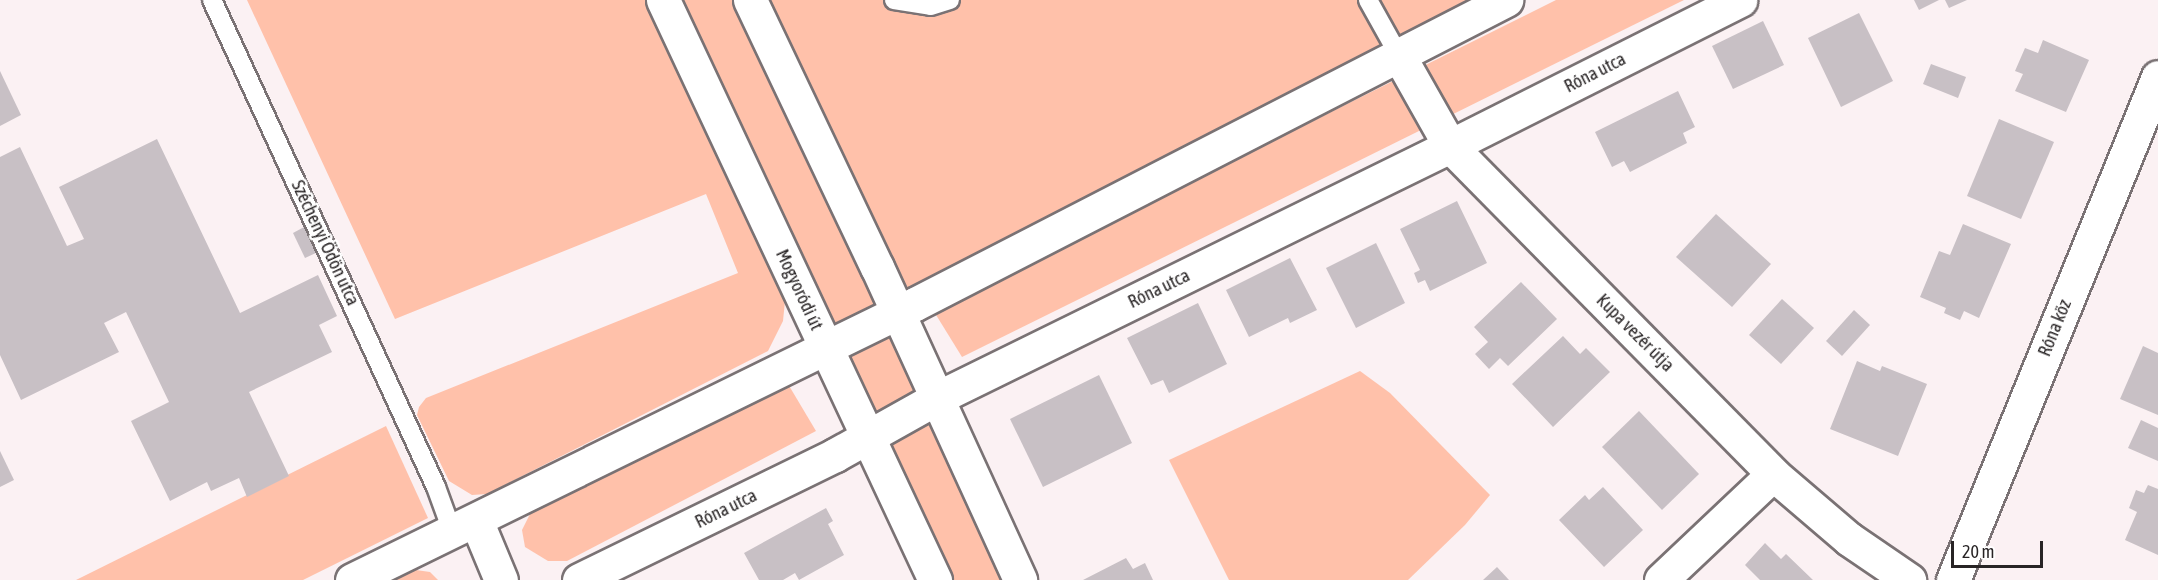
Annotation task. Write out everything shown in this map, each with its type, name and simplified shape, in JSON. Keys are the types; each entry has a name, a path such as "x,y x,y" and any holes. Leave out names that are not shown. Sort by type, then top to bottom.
{"street":[{"name":"Mogyoródi út","path":"663,0 935,580"},
{"path":"750,0 898,313 1020,580"},
{"path":"352,580 898,313 1506,0"},
{"name":"Róna utca","path":"579,580 868,438 937,398 1450,146 1740,0"},
{"name":"Kupa vezér útja","path":"1398,54 1450,146 1773,474 1849,539 1909,580"},
{"name":"Róna köz","path":"1953,580 2158,77"},
{"path":"1661,580 1773,474"},
{"path":"464,525 501,580"}],"lane":[{"name":"Széchenyi Ödön utca","path":"212,0 436,487 464,525"},
{"path":"894,0 931,6 950,0"},
{"path":"1368,0 1398,54"}],"shaded area":[{"path":"247,0 645,0 777,272 785,301 783,321 768,351 487,494 472,495 449,481 417,415 419,407 426,398 738,273 706,194 395,319"},
{"path":"663,0 1506,0 898,313 1020,580 935,580"},
{"path":"1556,0 1684,0 962,357 933,310"},
{"path":"1360,371 1390,393 1490,495 1465,525 1408,580 1229,580 1169,460"},
{"path":"788,384 816,431 567,561 548,561 525,547 522,530 535,504"},
{"path":"386,426 428,518 303,580 76,580"},
{"path":"409,569 430,572 438,580 390,580"}],"building":[{"path":"1914,0 1939,0 1919,10"},
{"path":"1945,0 1967,0 1949,8"},
{"path":"1859,13 1893,81 1841,107 1808,38"},
{"path":"1763,21 1784,65 1733,89 1712,46"},
{"path":"2043,40 2089,60 2066,112 2015,91 2023,74 2015,71 2025,48 2038,53"},
{"path":"1931,64 1966,77 1958,98 1923,84"},
{"path":"0,71 21,115 0,126"},
{"path":"1678,91 1695,127 1683,133 1687,143 1630,172 1624,161 1612,167 1595,132"},
{"path":"1999,119 2054,142 2021,219 1967,196"},
{"path":"157,139 240,313 318,275 337,316 319,325 332,352 249,392 289,476 247,497 239,478 211,491 207,482 170,501 131,421 169,402 126,312 104,323 119,352 21,400 0,355 0,157 20,147 67,246 84,239 59,187"},
{"path":"1457,201 1487,263 1430,291 1425,280 1418,283 1414,273 1420,270 1400,229"},
{"path":"1716,214 1771,264 1732,307 1676,257"},
{"path":"1963,224 2011,244 1979,318 1964,311 1960,320 1944,313 1946,308 1920,297 1939,251 1950,255"},
{"path":"306,226 318,252 305,258 293,233"},
{"path":"1376,243 1405,303 1356,328 1326,268"},
{"path":"1290,258 1317,310 1290,323 1288,318 1249,337 1226,290"},
{"path":"1521,282 1557,319 1508,366 1500,358 1489,369 1475,354 1488,342 1474,327"},
{"path":"1782,299 1814,328 1781,364 1749,335"},
{"path":"1198,303 1227,364 1169,393 1163,380 1151,385 1127,338"},
{"path":"1854,310 1870,325 1842,356 1826,341"},
{"path":"1563,336 1580,354 1586,348 1610,372 1553,427 1512,384"},
{"path":"2143,346 2158,353 2158,415 2120,399"},
{"path":"1857,361 1880,371 1882,366 1927,384 1898,456 1830,429"},
{"path":"1099,375 1132,443 1043,487 1010,419"},
{"path":"1639,411 1699,474 1662,510 1602,447"},
{"path":"2141,420 2158,428 2158,461 2128,448"},
{"path":"0,451 14,480 0,487"},
{"path":"2148,485 2158,489 2158,555 2125,540 2137,512 2129,508 2136,490 2144,493"},
{"path":"1603,487 1643,530 1604,567 1559,520 1585,495 1589,500"},
{"path":"826,508 833,521 828,524 844,555 799,580 795,573 783,580 759,580 744,553"},
{"path":"1765,543 1781,559 1786,554 1813,580 1760,580 1745,565"},
{"path":"1126,558 1133,569 1145,563 1153,580 1083,580"},
{"path":"1497,567 1509,580 1483,580"}]}
